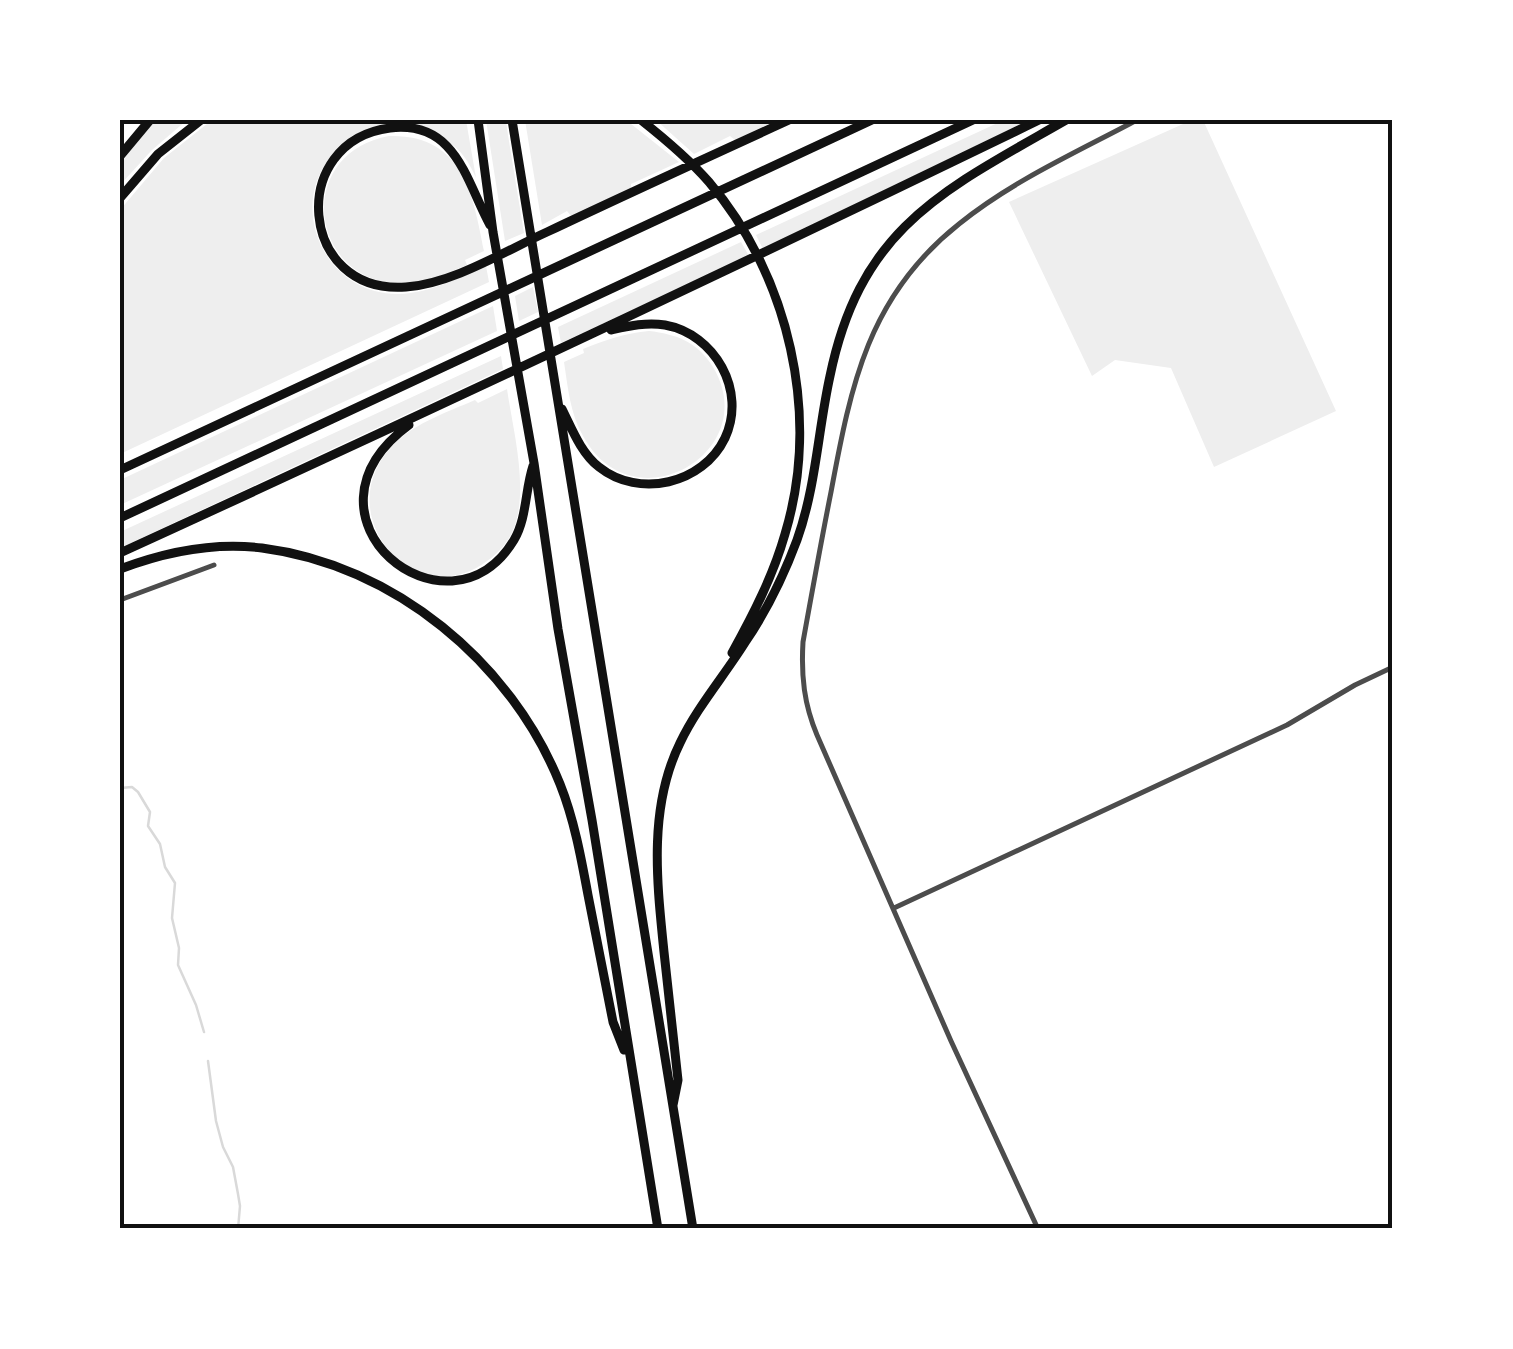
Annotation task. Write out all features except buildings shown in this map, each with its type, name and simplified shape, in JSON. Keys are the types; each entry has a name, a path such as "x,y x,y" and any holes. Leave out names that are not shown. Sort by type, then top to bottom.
{"highway":[{"path":"120,156 150,120"},
{"path":"120,198 158,154 201,120"},
{"path":"478,120 493,232 658,1229"},
{"path":"512,120 693,1229"},
{"path":"641,120 674,146 709,182 753,247 789,344 798,392 800,441 786,532 744,632 708,697"},
{"path":"493,232 462,164 447,145 408,128 372,132 342,151 329,169 318,199 318,220 325,243 343,268 372,284 426,284 789,120"},
{"path":"120,470 872,120"},
{"path":"120,518 973,120"},
{"path":"120,553 426,414 1039,120"},
{"path":"673,1106 678,1080 658,892 658,824 664,788 680,742 758,622 798,537 812,486 836,348 854,298 900,230 936,198 1066,120"},
{"path":"558,401 588,456 598,467 625,480 651,484 680,479 706,464 725,438 732,413 731,389 718,358 700,340 664,325 598,332"},
{"path":"426,414 393,437 375,459 364,490 366,521 373,538 392,561 416,575 430,580 458,580 484,570 502,556 522,524 526,486 534,463"},
{"path":"120,568 161,555 212,547 261,548 317,560 359,576 404,600 479,660 528,722 561,786 578,845 613,1022 630,1066"}],"street":[{"path":"1038,1229 951,1041 810,716 802,672 803,642 846,414 880,318 902,284 956,225 1002,194 1137,120"},
{"path":"120,600 214,565"},
{"path":"894,908 1287,725 1393,667"}],"shaded area":[{"path":"154,120 187,120 120,185 120,164"},
{"path":"212,120 466,120 476,178 465,157 443,139 398,127 376,127 346,142 323,167 314,191 313,216 319,240 331,261 349,279 372,290 399,294 422,291 486,266 489,282 120,454 120,210 164,158"},
{"path":"486,120 506,120 524,233 505,241"},
{"path":"525,120 626,120 679,162 631,184 631,189 571,216 567,211 542,225"},
{"path":"656,120 777,120 735,140 730,136 694,154"},
{"path":"1004,120 1029,120 763,249 756,235"},
{"path":"1192,120 1203,120 1336,411 1214,467 1171,368 1115,360 1092,376 1009,202"},
{"path":"389,136 414,138 433,145 460,171 475,208 484,251 465,260 467,265 422,282 380,281 353,268 334,247 325,221 325,194 336,169 357,148"},
{"path":"741,242 749,256 561,343 558,327"},
{"path":"533,287 538,312 519,321 515,296"},
{"path":"493,306 497,331 120,505 120,480"},
{"path":"649,331 677,337 700,351 713,367 724,398 721,427 707,450 686,468 660,477 632,476 605,463 579,427 564,362 599,343"},
{"path":"501,356 503,369 120,548 120,532"},
{"path":"507,389 520,475 519,509 510,536 487,561 459,575 432,575 407,566 387,548 374,525 370,498 376,470 395,443 413,429"}],"waterway":[{"path":"120,788 132,787 150,812 148,826 160,844 165,867 175,883 172,918 179,948 178,965 204,1032"},
{"path":"208,1061 216,1121 233,1167 238,1194 238,1229"}]}
